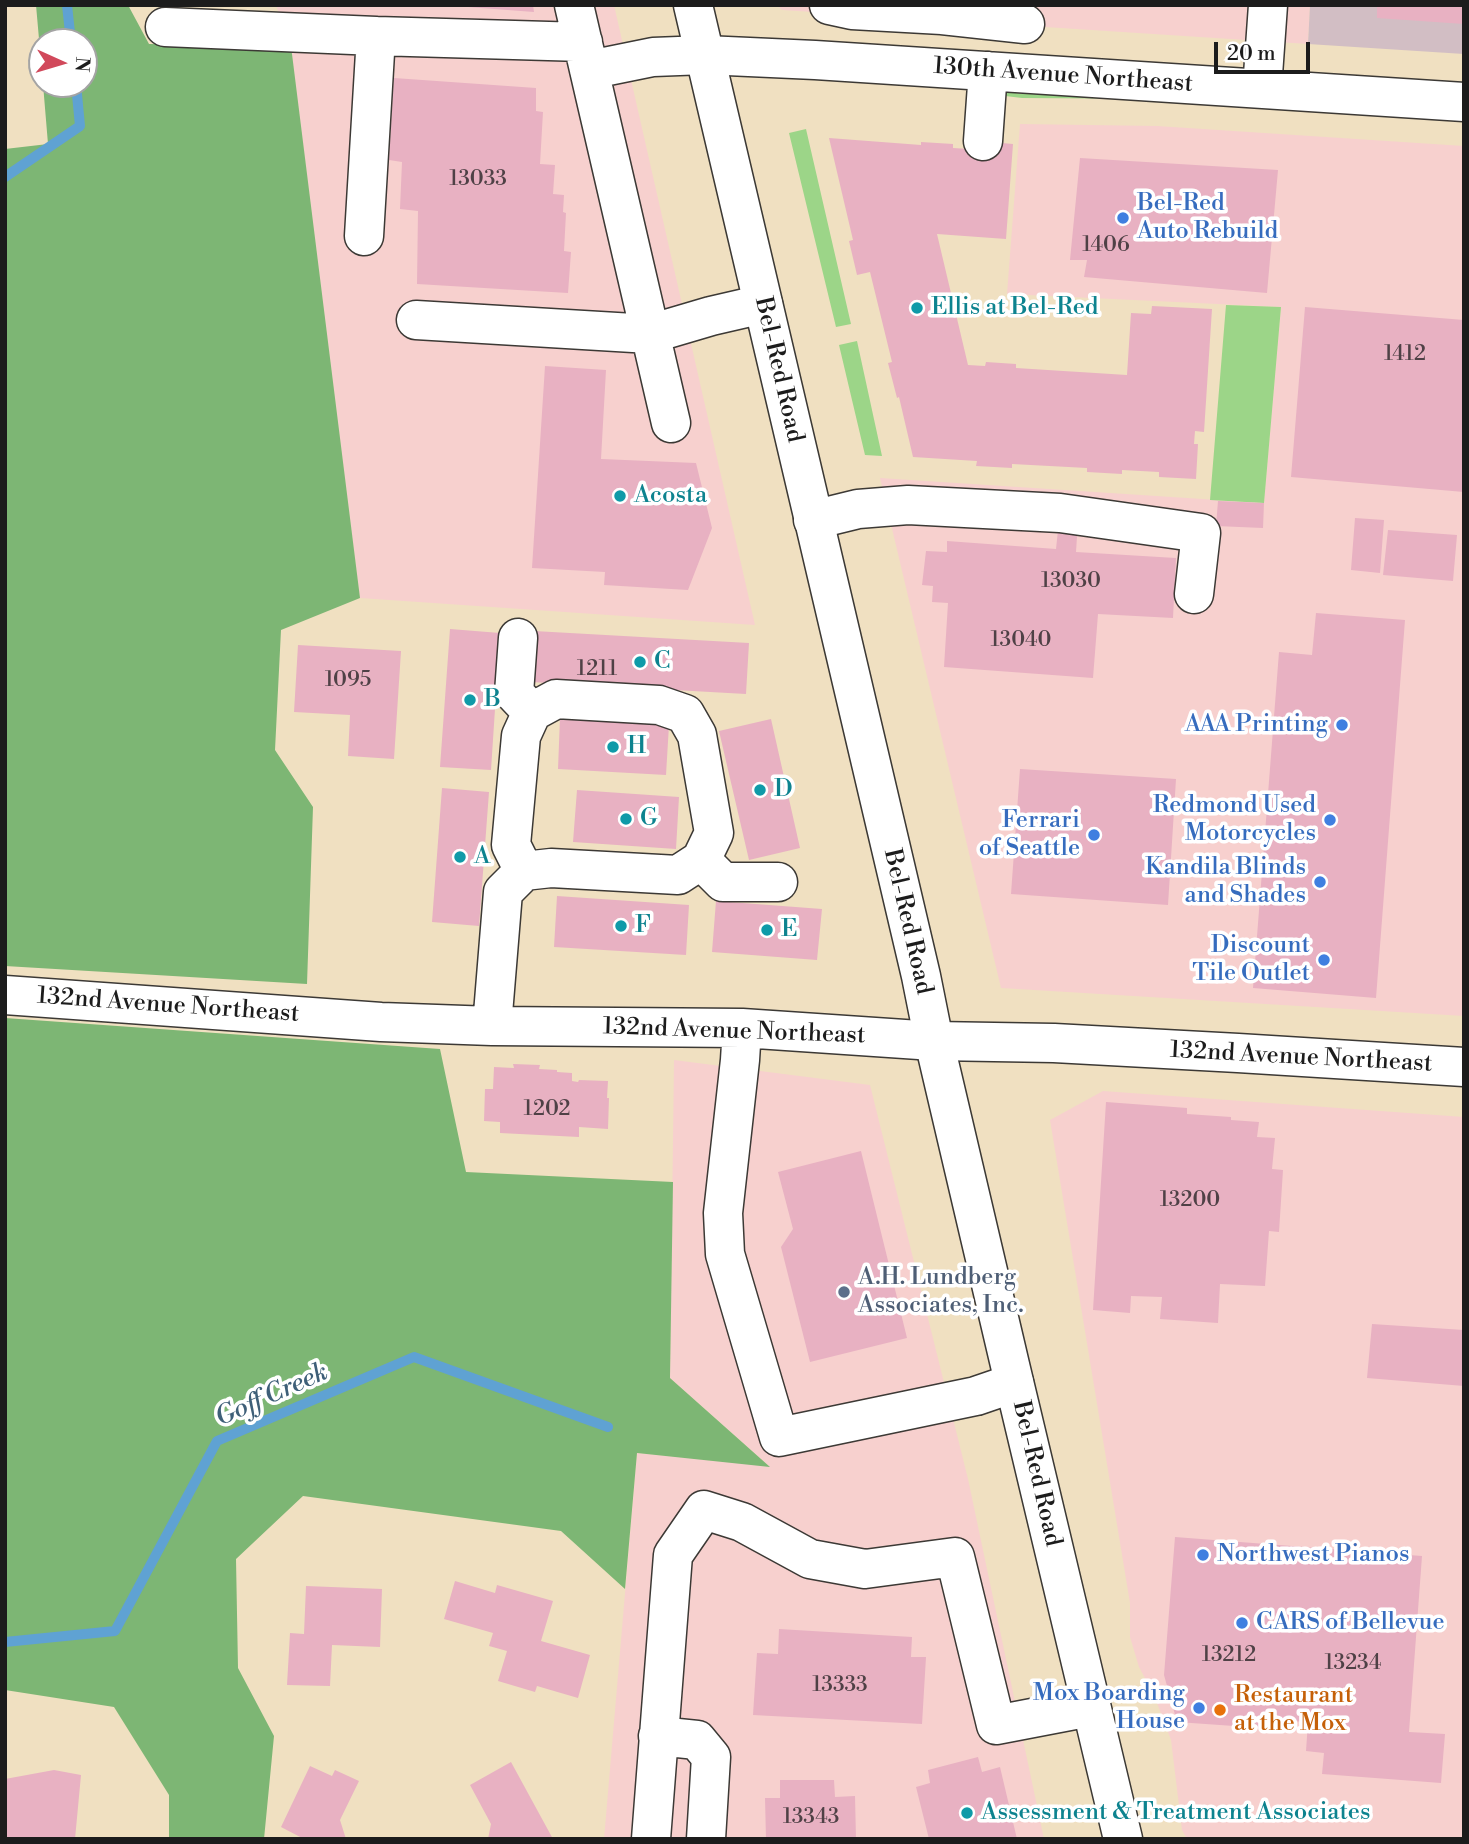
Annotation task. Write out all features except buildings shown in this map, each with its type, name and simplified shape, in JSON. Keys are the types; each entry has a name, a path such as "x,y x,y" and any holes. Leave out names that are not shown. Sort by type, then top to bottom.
{"street":[{"path":"574,5 671,423"},
{"name":"Bel-Red Road","path":"693,5 1123,1839"},
{"path":"815,60 816,5"},
{"path":"829,5 852,10 942,15 1026,14 983,141"},
{"path":"1262,89 1268,5"},
{"name":"130th Avenue Northeast","path":"165,27 376,36 586,56 705,55 815,60 1464,102"},
{"path":"364,236 376,36"},
{"path":"416,320 650,334 763,304"},
{"path":"813,520 858,509 908,505 1060,513 1201,533 1194,594"},
{"path":"518,638 514,693 533,712"},
{"path":"492,1026 503,892 524,871 551,868 678,875 701,860 714,832 697,735 685,715 659,705 556,699 533,712 521,736 511,845 524,871"},
{"path":"701,860 723,882 778,882"},
{"name":"132nd Avenue Northeast","path":"5,995 381,1022 492,1026 742,1028 934,1041 1054,1043 1464,1068"},
{"path":"742,1028 723,1213 725,1254 779,1437 976,1396 1014,1383"},
{"path":"651,1839 673,1555 704,1510 742,1522 810,1559 865,1569 955,1558 996,1725 1090,1707"},
{"path":"658,1736 697,1740 711,1757 706,1839"}],"shaded area":[{"path":"276,5 614,5 755,625 360,598 291,47"},
{"path":"777,5 1310,5 1308,44 782,10"},
{"path":"1310,5 1464,5 1464,54 1308,44"},
{"path":"1020,124 1157,126 1464,146 1464,1016 1001,988 880,478 1264,503 1281,307 1007,294"},
{"path":"674,1060 870,1085 968,1479 1044,1839 604,1839 637,1453 769,1466 670,1378"},
{"path":"1103,1091 1464,1117 1464,1839 1187,1839 1182,1830 1171,1740 1154,1695 1139,1667 1130,1637 1130,1603 1050,1120"}],"green space":[{"path":"36,5 128,5 149,44 291,46 360,598 281,630 275,750 313,807 307,984 5,966 5,149 48,144 44,98 98,98 98,28 38,28"},
{"path":"1005,92 1159,95 1173,99 1022,98 997,95"},
{"path":"806,129 851,324 836,327 789,133"},
{"path":"1226,305 1281,307 1264,503 1210,500"},
{"path":"857,341 882,456 865,455 839,345"},
{"path":"5,1018 440,1049 466,1172 673,1182 670,1378 770,1467 637,1453 625,1589 561,1531 303,1496 236,1559 238,1668 274,1736 264,1839 169,1839 169,1795 114,1707 5,1690"}],"waterway":[{"name":"Goff Creek","path":"67,5 69,28"},
{"name":"Goff Creek","path":"5,177 80,126 77,98"},
{"name":"Goff Creek","path":"5,1642 115,1631 217,1441 414,1357 608,1427"}],"place":[{"name":"Bel-Red Auto Rebuild","path":"1123,218"},
{"name":"Ellis at Bel-Red","path":"917,308"},
{"name":"Acosta","path":"620,496"},
{"name":"C","path":"640,662"},
{"name":"B","path":"470,700"},
{"name":"AAA Printing","path":"1342,725"},
{"name":"H","path":"613,747"},
{"name":"D","path":"760,790"},
{"name":"G","path":"626,819"},
{"name":"Redmond Used Motorcycles","path":"1330,820"},
{"name":"Ferrari of Seattle","path":"1094,835"},
{"name":"A","path":"460,857"},
{"name":"Kandila Blinds and Shades","path":"1320,882"},
{"name":"F","path":"621,926"},
{"name":"E","path":"767,930"},
{"name":"Discount Tile Outlet","path":"1324,960"},
{"name":"A.H. Lundberg Associates, Inc.","path":"844,1292"},
{"name":"Northwest Pianos","path":"1203,1555"},
{"name":"CARS of Bellevue","path":"1242,1623"},
{"name":"Mox Boarding House","path":"1199,1708"},
{"name":"Restaurant at the Mox","path":"1220,1710"},
{"name":"Assessment & Treatment Associates","path":"967,1813"}]}
